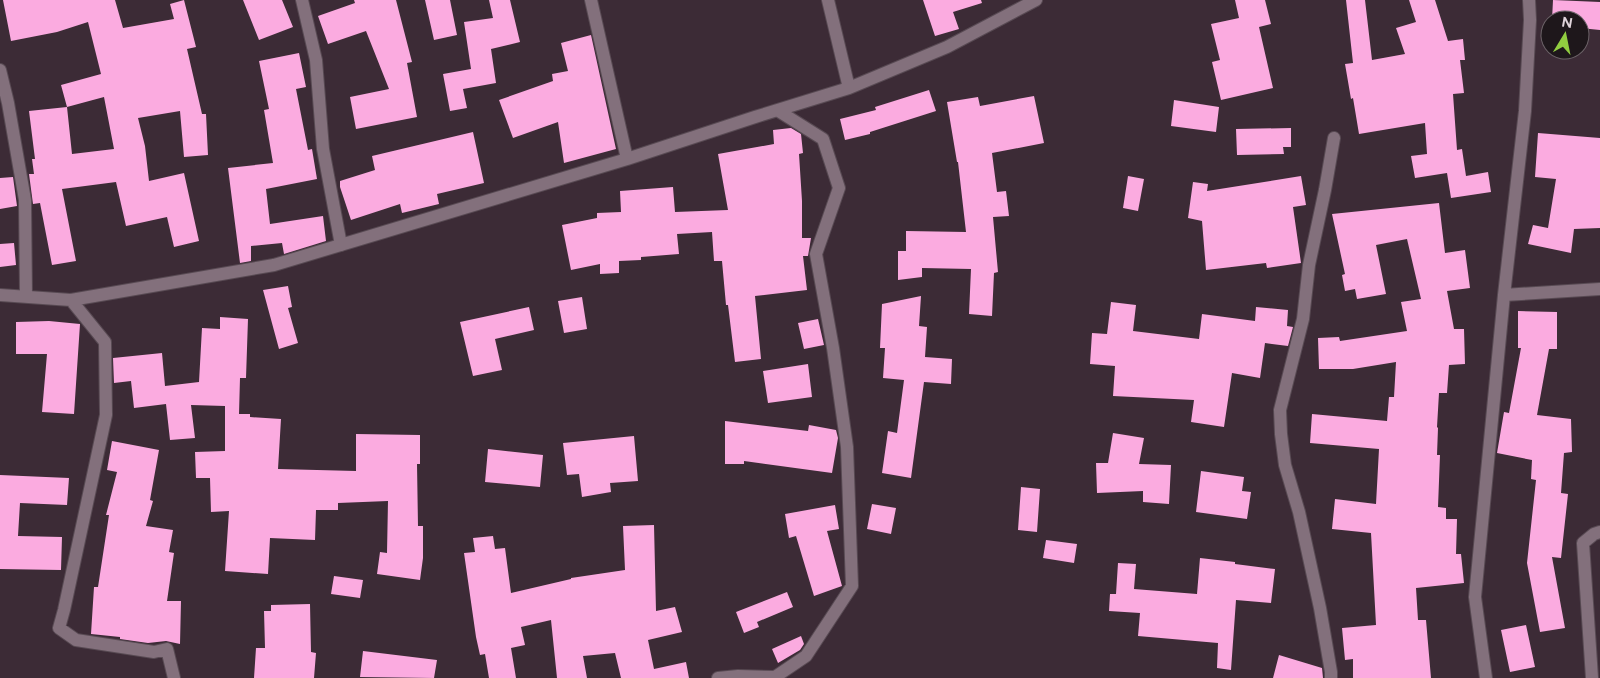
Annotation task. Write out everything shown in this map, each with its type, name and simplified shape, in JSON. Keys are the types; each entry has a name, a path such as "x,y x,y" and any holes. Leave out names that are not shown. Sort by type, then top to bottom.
{"street":[{"path":"302,0 316,60 323,148 341,245"},
{"path":"591,0 627,158"},
{"path":"828,0 849,88"},
{"path":"0,295 71,300 176,283 274,264 341,245 849,88 947,47 1036,0"},
{"path":"1486,678 1475,597 1504,295 1525,112 1530,20 1529,0"},
{"path":"0,70 8,103 25,200 26,296"},
{"path":"718,678 738,676 775,677 806,656 852,586 847,447 833,348 816,254 839,188 823,139 777,110"},
{"path":"1331,678 1320,608 1299,512 1285,465 1280,410 1303,319 1309,265 1334,138"},
{"path":"1504,295 1600,289"},
{"path":"71,300 104,342 106,415 59,628 76,640 154,652 167,649 174,678"},
{"path":"1592,678 1583,543 1594,534 1600,532"}],"building":[{"path":"3,0 115,0 123,28 174,19 170,4 184,0 196,47 187,49 202,114 206,114 208,155 184,157 180,111 138,118 145,146 149,181 184,173 199,241 174,247 167,217 126,226 116,182 62,189 76,261 52,265 40,203 33,204 29,174 34,174 32,159 35,159 29,111 67,107 61,85 101,74 88,22 57,32 11,41","holes":["104,97 114,149 72,154 67,107"]},
{"path":"243,0 282,0 293,27 259,40"},
{"path":"354,0 396,0 412,62 407,63 417,117 356,129 350,97 389,89 366,31 328,44 318,16 355,3"},
{"path":"425,0 450,0 457,35 434,40"},
{"path":"489,0 510,0 520,42 491,49 496,83 463,89 467,108 450,111 443,74 471,69 464,22 493,18"},
{"path":"923,0 981,0 982,3 953,12 959,29 935,36"},
{"path":"1235,0 1265,0 1271,24 1259,27 1273,88 1221,100 1212,62 1220,60 1211,24 1239,18"},
{"path":"1346,0 1365,0 1372,60 1405,54 1396,28 1416,22 1409,0 1435,0 1448,41 1463,39 1465,60 1460,60 1464,93 1453,94 1457,150 1462,149 1466,176 1488,172 1491,192 1451,198 1447,173 1415,178 1411,156 1427,154 1425,123 1359,134 1345,64 1353,63"},
{"path":"1553,0 1600,2 1600,30 1590,29 1590,10 1552,10"},
{"path":"591,35 616,149 564,163 558,122 513,138 499,100 553,81 552,74 568,71 561,43"},
{"path":"299,53 306,87 296,89 308,150 312,149 317,179 266,189 270,224 323,216 326,241 284,254 282,243 251,246 251,261 240,263 228,168 273,163 264,110 269,109 259,61"},
{"path":"929,90 936,111 870,132 870,134 845,140 840,119 876,110 875,107"},
{"path":"1034,96 1044,143 992,153 997,192 1006,191 1009,216 993,217 998,272 994,273 992,316 969,314 971,269 922,268 922,277 898,280 898,251 906,251 906,231 966,232 958,162 947,102 978,97 980,106"},
{"path":"1174,100 1219,107 1216,132 1171,126"},
{"path":"791,128 801,134 803,153 799,154 802,238 811,238 808,256 803,256 807,290 755,296 761,359 735,362 728,305 726,305 722,261 714,261 712,232 677,234 679,254 641,257 641,260 619,261 619,273 600,274 600,264 571,270 562,225 597,218 597,213 621,212 620,191 673,187 675,212 728,210 718,154 774,144 773,130"},
{"path":"1291,128 1291,147 1283,147 1284,154 1237,155 1236,129"},
{"path":"473,132 484,183 437,194 439,204 402,213 400,204 351,220 340,187 340,181 375,170 372,156"},
{"path":"1538,133 1600,138 1600,228 1574,229 1571,253 1528,244 1533,225 1548,228 1556,179 1535,177"},
{"path":"1128,176 1144,179 1138,211 1123,208"},
{"path":"1301,176 1306,205 1293,207 1301,263 1267,268 1266,263 1206,270 1202,221 1188,218 1193,182 1208,184 1207,191"},
{"path":"13,177 17,206 0,209 0,178"},
{"path":"1439,203 1445,253 1465,250 1470,288 1447,291 1454,329 1464,329 1465,364 1449,365 1447,393 1439,393 1437,427 1437,455 1440,455 1438,507 1446,508 1446,519 1457,519 1456,554 1461,554 1464,583 1416,588 1418,620 1426,620 1431,678 1353,678 1353,659 1345,660 1342,628 1376,625 1371,533 1332,529 1335,499 1376,504 1379,449 1310,443 1312,414 1387,421 1389,397 1394,397 1396,362 1353,369 1319,369 1318,338 1339,337 1340,341 1407,331 1401,302 1421,299 1407,239 1376,245 1386,294 1357,299 1355,289 1345,291 1342,275 1345,274 1332,214"},
{"path":"14,243 16,265 0,267 0,244"},
{"path":"288,286 292,307 288,308 298,343 279,349 263,290"},
{"path":"921,296 919,326 927,327 925,357 952,359 951,384 924,382 911,478 882,473 888,431 897,433 904,380 883,378 885,348 880,348 882,304"},
{"path":"582,297 587,329 564,333 558,301"},
{"path":"1111,302 1136,305 1133,331 1199,339 1202,314 1255,321 1256,307 1288,310 1287,326 1293,327 1288,346 1265,343 1260,378 1232,373 1224,427 1191,422 1194,400 1113,396 1115,366 1090,364 1092,333 1107,334"},
{"path":"529,307 534,330 495,339 502,370 473,376 460,322"},
{"path":"1518,311 1557,312 1557,349 1549,349 1537,415 1571,419 1572,452 1564,453 1561,493 1568,494 1561,558 1552,557 1565,628 1540,632 1527,563 1536,480 1531,479 1532,460 1497,453 1504,412 1509,413 1521,348 1518,348"},
{"path":"220,317 248,319 246,378 240,378 239,414 250,414 250,417 281,419 278,469 356,471 356,434 420,435 420,464 417,464 418,526 423,526 423,558 420,580 377,574 380,552 387,553 388,501 338,503 338,510 316,510 315,540 270,538 268,574 225,571 229,511 211,512 210,478 196,478 195,452 225,451 225,406 191,405 195,438 170,440 166,404 134,408 131,381 114,383 113,358 162,353 165,386 199,382 202,328 220,329"},
{"path":"818,319 824,345 804,349 798,323"},
{"path":"49,321 80,324 74,414 42,412 47,354 16,354 16,322"},
{"path":"808,364 812,397 768,403 763,371"},
{"path":"725,421 808,431 809,425 836,430 838,438 832,473 744,461 744,464 725,464"},
{"path":"1113,433 1144,438 1139,464 1171,465 1169,504 1143,502 1143,491 1097,493 1096,463 1108,463"},
{"path":"634,436 638,481 610,483 611,492 582,497 579,474 567,475 563,443"},
{"path":"112,441 159,450 150,500 153,501 146,526 173,530 169,552 174,553 167,601 181,601 180,644 166,641 148,643 120,639 120,637 91,634 94,587 98,587 109,515 106,515 117,472 107,470"},
{"path":"488,449 543,455 540,487 485,482"},
{"path":"1201,471 1244,477 1242,491 1251,492 1247,519 1196,512"},
{"path":"0,475 69,478 67,505 20,503 18,536 62,537 61,570 0,569"},
{"path":"1021,487 1040,489 1037,532 1018,530"},
{"path":"872,504 896,508 891,534 867,529"},
{"path":"835,505 839,529 827,531 842,586 814,596 796,536 789,538 785,514"},
{"path":"654,525 656,611 675,607 682,632 648,640 654,669 686,662 689,678 621,678 615,653 583,656 587,678 557,678 551,620 521,627 525,645 511,648 516,678 489,678 485,654 480,655 476,637 464,553 475,552 473,538 493,536 495,549 505,548 511,593 571,578 625,570 623,526"},
{"path":"1046,540 1077,544 1074,563 1043,558"},
{"path":"1200,558 1275,569 1271,603 1236,600 1231,670 1217,668 1218,643 1138,636 1140,613 1109,611 1110,594 1116,594 1118,563 1136,564 1134,589 1197,594"},
{"path":"334,576 363,580 360,598 331,594"},
{"path":"787,592 793,607 757,622 759,627 744,633 736,612"},
{"path":"310,604 311,652 316,653 314,678 254,678 256,648 265,648 264,611 271,611 271,605"},
{"path":"1526,625 1535,667 1510,672 1501,630"},
{"path":"801,636 804,644 800,650 778,663 772,649"},
{"path":"363,651 437,660 434,678 360,677"},
{"path":"1279,655 1322,668 1323,678 1273,678"}]}
